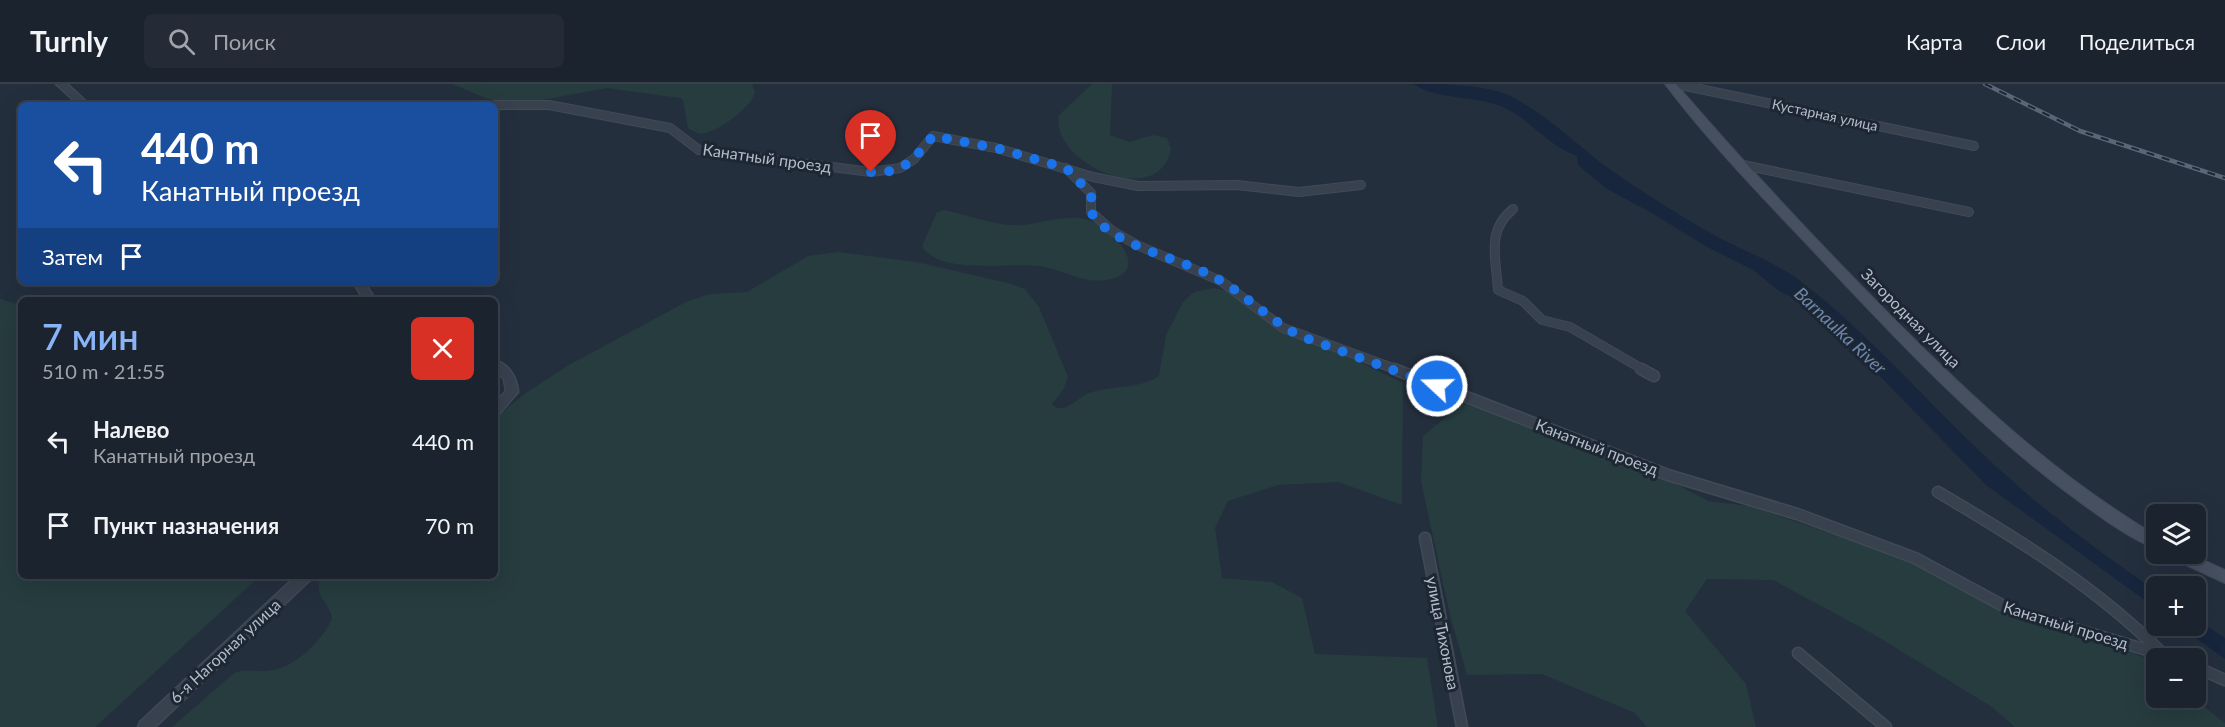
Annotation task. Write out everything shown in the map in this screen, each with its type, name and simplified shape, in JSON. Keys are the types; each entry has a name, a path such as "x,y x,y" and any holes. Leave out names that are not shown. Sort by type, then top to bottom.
{"main road":[{"name":"Загородная улица","path":"1670,84 1738,164 1866,297 2014,444 2093,504 2146,536"},
{"path":"2197,564 2225,577"}],"street":[{"path":"61,84 82,102"},
{"name":"Кустарная улица","path":"1676,84 1974,146"},
{"name":"Канатный проезд","path":"498,105 549,105 670,128 685,135 691,146 699,150 871,172 886,173 900,170 912,162 933,136 996,148 1138,186 1237,185 1299,192 1361,185"},
{"path":"1738,164 1969,212"},
{"name":"Канатный проезд","path":"1066,168 1090,193 1093,203 1091,212 1094,217 1111,230 1137,245 1209,274 1245,296 1283,327 1300,336 1379,363 1668,475 1797,514 1915,558 2011,610 2146,649"},
{"path":"1513,209 1502,218 1495,231 1498,290 1516,296 1534,309 1542,320 1577,330 1654,376"},
{"path":"498,366 512,382 512,392 498,408"},
{"path":"1938,492 2062,567 2160,648"},
{"name":"улица Тихонова","path":"1425,538 1462,727"},
{"name":"6-я Нагорная улица","path":"145,727 302,579"},
{"path":"1798,653 1886,727"},
{"path":"2206,671 2225,680"}],"green space":[{"path":"452,84 752,84 755,93 747,106 732,120 714,130 699,134 688,128 683,100 680,98 607,88 542,100 499,101 485,98"},
{"path":"1092,84 1112,84 1110,135 1130,142 1153,135 1167,138 1171,148 1163,167 1148,176 1129,178 1108,174 1088,164 1071,150 1061,133 1059,115"},
{"path":"944,210 1012,225 1069,218 1088,220 1105,230 1121,245 1128,262 1127,270 1119,276 1097,281 1040,266 977,266 944,261 931,255 922,246 937,212"},
{"path":"838,252 916,262 1025,289 1039,307 1068,377 1063,390 1052,404 1061,408 1089,393 1142,383 1159,376 1166,335 1183,302 1194,292 1213,288 1233,292 1285,326 1403,383 1402,505 1338,482 1278,485 1228,501 1215,528 1222,578 1272,582 1302,598 1315,654 1427,658 1438,727 172,727 234,673 277,669 306,653 321,637 332,619 320,593 321,579 498,579 498,416 523,395 567,366 688,301 710,294 747,292 808,256"},
{"path":"0,299 18,304 18,579 257,579 95,727 0,727"},
{"path":"1462,404 1485,409 1663,477 1708,501 1749,506 1915,562 2012,615 2144,657 2146,659 2146,708 2206,708 2225,723 2225,727 2015,727 1992,707 1875,635 1773,580 1707,579 1685,611 1746,684 1756,727 1647,727 1635,713 1542,674 1467,675 1450,615 1421,481 1423,436"}],"water":[{"name":"Barnaulka River","path":"1413,84 1474,87 1498,91 1524,103 1609,169 1668,208 1714,235 1771,263 1803,283 1851,324 1964,436 2027,494 2146,584 2146,601 1986,485 1834,329 1818,319 1806,304 1779,291 1753,270 1707,247 1652,213 1607,189 1578,165 1577,156 1558,147 1516,114 1496,104 1424,90"},
{"path":"2206,626 2225,638 2225,659 2193,636 2206,636"}],"railway":[{"path":"1985,84 2080,131 2225,178"}],"route":[{"path":"871,172 886,173 900,170 912,162 933,136 996,148 1066,168 1082,182 1093,198 1091,212 1094,217 1111,230 1137,245 1209,274 1245,296 1283,327 1300,336 1437,386"}]}
